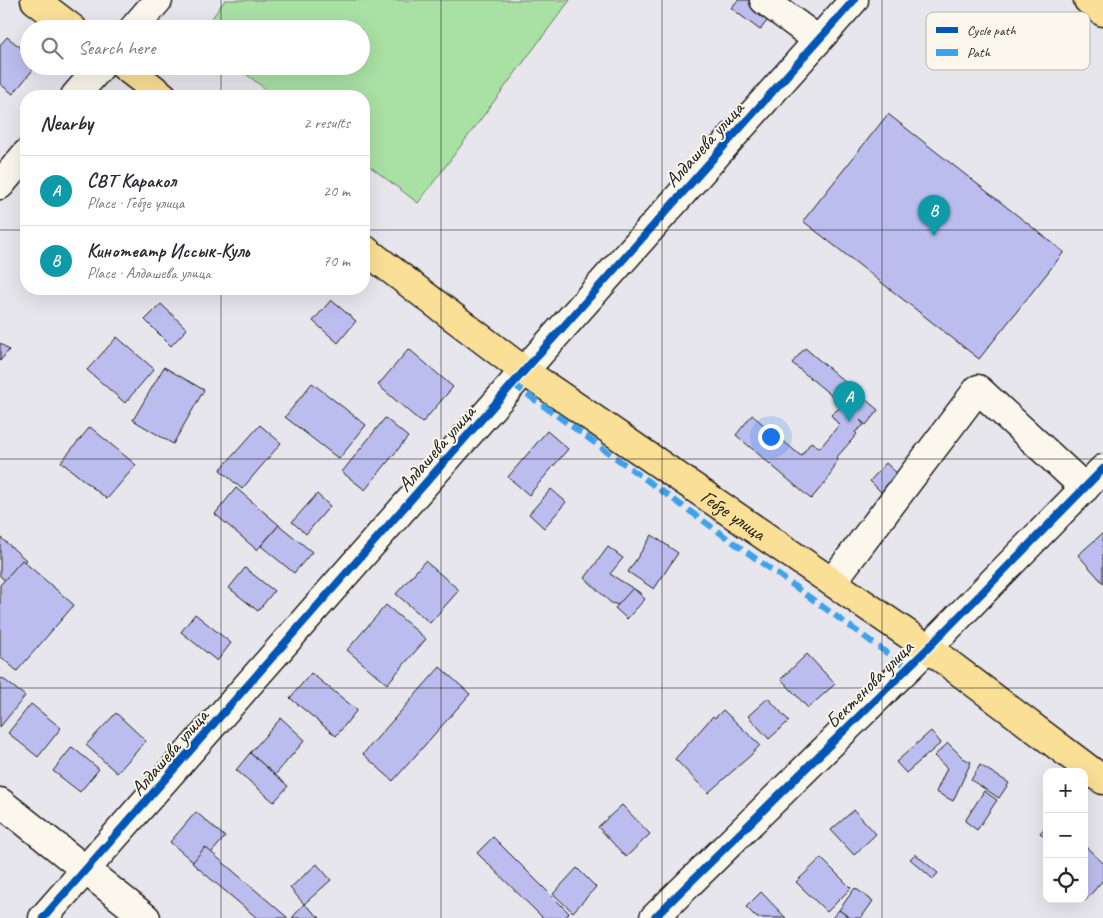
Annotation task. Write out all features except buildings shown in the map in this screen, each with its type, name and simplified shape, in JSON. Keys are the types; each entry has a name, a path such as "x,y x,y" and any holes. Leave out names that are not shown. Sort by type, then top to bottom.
{"main road":[{"path":"35,0 61,20"},
{"path":"1088,0 1103,12"},
{"path":"136,75 155,90"},
{"name":"Гебзе улица","path":"370,254 524,371 928,648 1103,780"}],"street":[{"path":"141,20 158,0"},
{"path":"764,0 818,40"},
{"name":"Алдашева улица","path":"43,918 524,371 854,0"},
{"path":"80,90 93,75"},
{"path":"0,185 20,161"},
{"path":"832,582 978,389 1094,479"},
{"name":"Бектенова улица","path":"654,918 928,648 1094,479"},
{"path":"0,802 146,918"}],"green space":[{"path":"225,0 570,0 418,203 370,167 370,90 267,90 247,75 370,75 370,20 211,20"}],"marked path":[{"path":"513,384 908,668"}],"cycle path":[{"path":"43,918 524,371 854,0"},
{"path":"654,918 928,648 1103,469"}],"place":[{"name":"Кинотеатр Иссык-Куль","path":"934,236"},
{"name":"СВТ Каракол","path":"849,422"}]}
